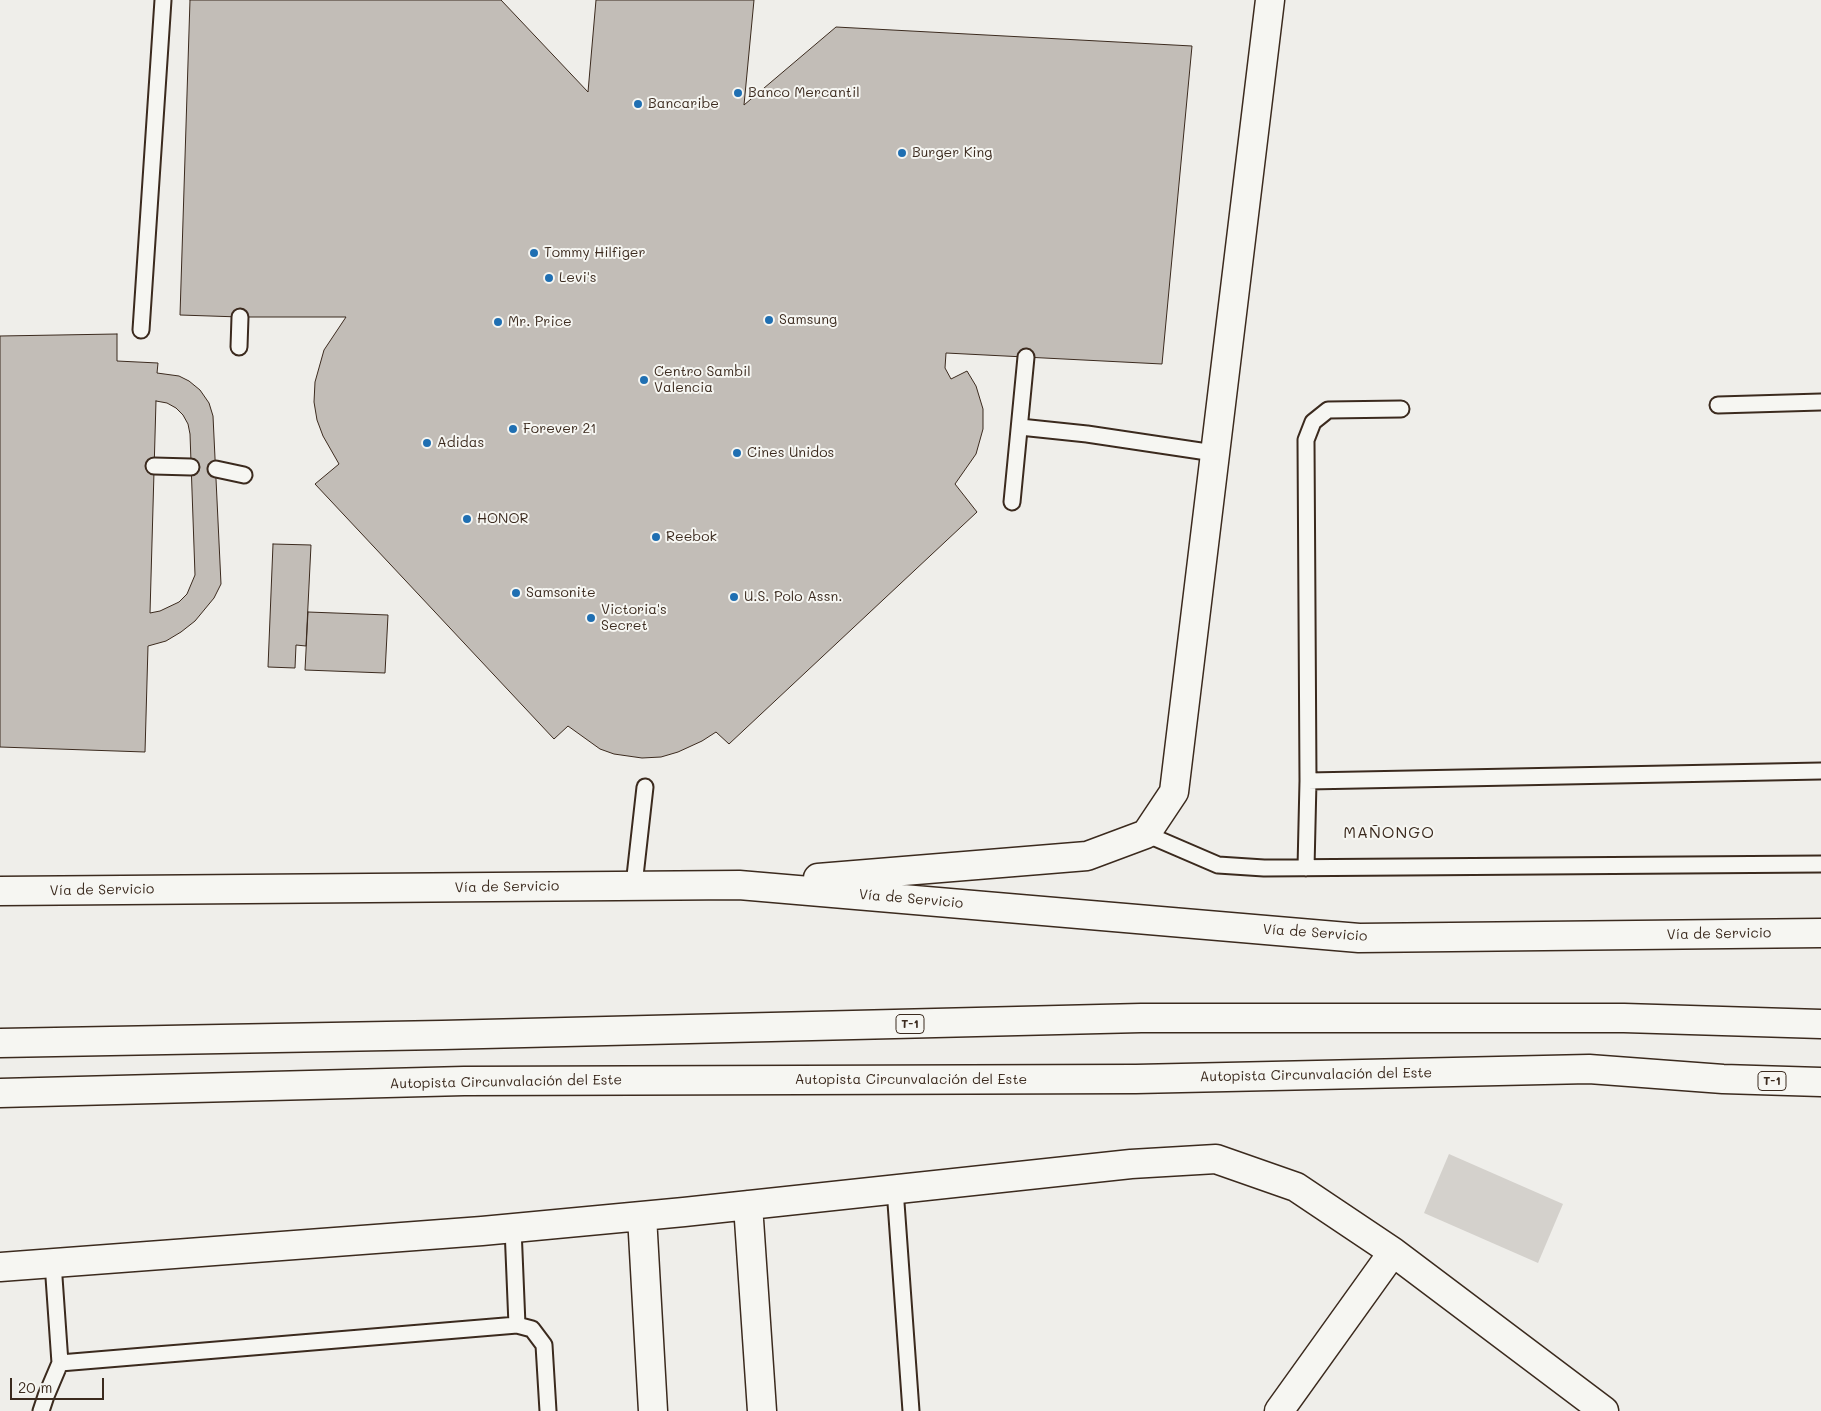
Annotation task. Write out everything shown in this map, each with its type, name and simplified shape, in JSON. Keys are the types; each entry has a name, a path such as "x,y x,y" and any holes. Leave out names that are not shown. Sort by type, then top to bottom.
{"main road":[{"path":"739,885 1087,856 1146,834 1174,792 1270,0"},
{"name":"Vía de Servicio","path":"0,891 739,885 1359,938 1821,933"},
{"name":"T-1","path":"0,1044 1141,1018 1624,1018 1821,1024"},
{"name":"Autopista Circunvalación del Este","path":"0,1093 464,1081 1136,1079 1589,1069 1723,1079 1821,1082"},
{"path":"1723,1079 1821,1095"},
{"path":"0,1267 513,1228 1131,1164 1216,1159 1296,1187 1393,1252 1604,1411"},
{"path":"748,1205 762,1411"},
{"path":"642,1216 653,1411"},
{"path":"1279,1411 1393,1252"}],"lane":[{"path":"141,330 163,0"},
{"path":"239,347 240,317"},
{"path":"1012,502 1026,357"},
{"path":"1718,405 1821,402"},
{"path":"1306,868 1308,781 1306,440 1314,422 1328,410 1401,409"},
{"path":"1020,427 1087,434 1214,453"},
{"path":"154,466 191,467"},
{"path":"216,469 244,475"},
{"path":"1308,781 1821,771"},
{"path":"634,886 645,787"},
{"path":"1146,834 1218,864 1264,868 1821,864"},
{"path":"895,1189 911,1411"},
{"path":"513,1228 517,1325"},
{"path":"41,1411 60,1363 53,1263"},
{"path":"60,1363 517,1325 532,1330 544,1345 548,1411"}],"shaded area":[{"path":"1449,1154 1563,1204 1538,1263 1424,1213"}],"building":[{"name":"Centro Sambil Valencia","path":"190,0 501,0 588,92 596,0 754,0 744,105 836,27 1192,46 1162,364 946,353 945,368 951,379 967,371 976,386 983,409 983,429 976,454 955,484 977,512 729,744 716,732 678,752 661,757 642,758 614,754 600,749 568,726 554,739 315,484 339,464 323,436 317,420 314,402 315,382 324,350 346,317 180,315"},
{"path":"117,334 117,361 158,363 157,373 179,376 189,381 200,390 209,403 213,416 221,584 214,598 195,621 166,641 148,646 145,752 0,747 0,336","holes":["156,401 167,403 183,415 188,424 190,434 195,575 187,594 179,602 160,611 150,613"]},
{"path":"273,544 311,545 306,646 296,645 295,668 268,667"},
{"path":"308,612 388,615 385,673 305,670"}],"place":[{"name":"Banco Mercantil","path":"738,93"},
{"name":"Bancaribe","path":"638,104"},
{"name":"Burger King","path":"902,153"},
{"name":"Tommy Hilfiger","path":"534,253"},
{"name":"Levi's","path":"549,278"},
{"name":"Samsung","path":"769,320"},
{"name":"Mr. Price","path":"498,322"},
{"name":"Centro Sambil Valencia","path":"644,380"},
{"name":"Forever 21","path":"513,429"},
{"name":"Adidas","path":"427,443"},
{"name":"Cines Unidos","path":"737,453"},
{"name":"HONOR","path":"467,519"},
{"name":"Reebok","path":"656,537"},
{"name":"Samsonite","path":"516,593"},
{"name":"U.S. Polo Assn.","path":"734,597"},
{"name":"Victoria's Secret","path":"591,618"}],"district":[{"name":"MAÑONGO","path":"1389,833"}]}
